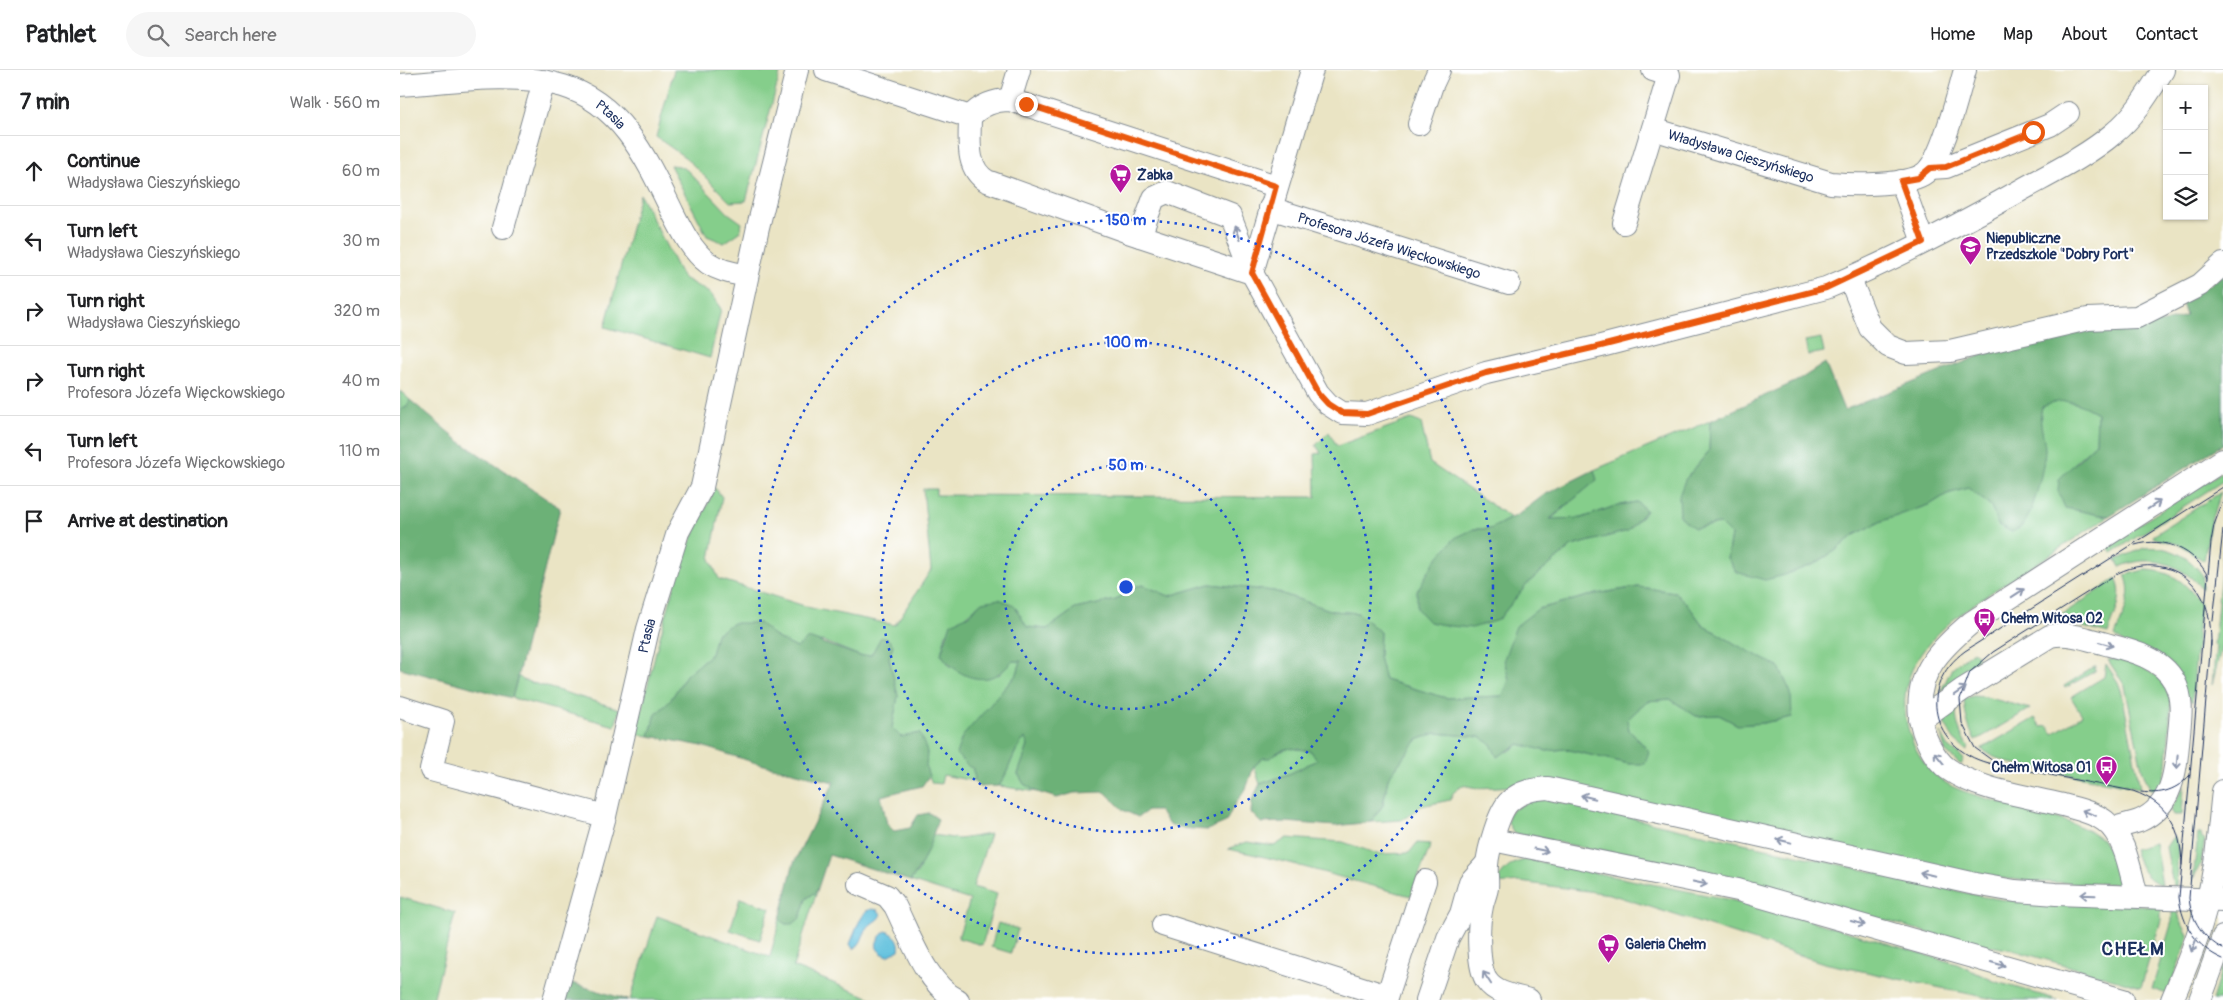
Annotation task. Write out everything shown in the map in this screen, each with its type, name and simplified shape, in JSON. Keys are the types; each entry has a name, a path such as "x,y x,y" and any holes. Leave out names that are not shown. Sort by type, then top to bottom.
{"street":[{"name":"Ptasia","path":"554,1000 605,816 651,620 678,532 702,487 747,276 797,70"},
{"path":"826,70 970,117"},
{"path":"1010,100 1019,70"},
{"path":"1252,273 1276,186 1312,70"},
{"path":"1419,124 1439,70"},
{"name":"Władysława Cieszyńskiego","path":"1653,70 1669,75 1653,129 1831,184 1852,186 1918,178 1930,168 1946,167 2050,125 2068,112"},
{"path":"1930,168 1942,144 1965,70"},
{"path":"1140,236 1154,198 1167,192 1230,216 1252,273 1318,393 1328,404 1342,413 1367,414 1486,373 1797,296 1850,279 1959,225 2080,157 2114,133 2138,108 2163,70"},
{"name":"Ptasia","path":"409,80 515,78 544,81 573,90 594,100 615,117 644,153 678,224 700,256 718,269 747,276"},
{"path":"503,228 544,81"},
{"path":"1252,273 1140,236 978,176 973,166 970,152 970,117 977,110 991,102 1010,100 1276,186"},
{"path":"1624,223 1653,129"},
{"path":"1901,181 1923,242"},
{"name":"Profesora Józefa Więckowskiego","path":"1270,208 1508,282"},
{"path":"1850,279 1870,328 1888,346 1906,353 1950,350 2088,318 2136,317 2200,285 2223,264"},
{"path":"2137,896 2126,856 2113,828 2104,820 2088,812 1982,785 1947,768 1935,755 1928,742 1920,720 1918,701 1923,680 1933,662 1949,642 1972,622 2223,460"},
{"path":"1920,720 1962,690 2050,636 2060,634 2074,635 2145,656 2161,665 2174,680 2181,698 2176,775 2170,790 2150,814 2139,821 2113,828"},
{"path":"400,707 442,721 431,770 605,816"},
{"path":"1528,1000 1496,990 1488,982 1482,969 1479,924 1487,888 1487,863 1499,816 1508,802 1519,794 1533,789 1548,788 1975,884 2023,891 2216,899"},
{"path":"2172,1000 2196,940 2216,899 2215,864 2223,791"},
{"path":"1493,840 1738,890 1869,926 2102,997 2123,1000"},
{"path":"1427,1000 1448,938 1461,914 1470,882 1487,863"},
{"path":"1163,925 1386,998 1425,882"},
{"path":"859,884 887,896 895,906 932,978 947,995 958,1000"},
{"path":"2200,1000 2223,937"}],"green space":[{"path":"674,70 756,70 762,73 763,70 781,70 746,201 730,202 686,158 656,137"},
{"path":"670,165 679,166 687,170 728,213 742,223 740,232 724,243 707,236"},
{"path":"640,194 682,277 711,294 721,309 710,358 605,327"},
{"path":"2223,275 2223,444 2109,516 2065,508 2058,491 2059,479 2096,443 2097,413 2076,403 2064,401 2042,407 2041,423 2045,449 2041,477 2026,520 2021,527 2012,532 1998,525 1991,506 1968,488 1947,494 1931,504 1882,521 1854,535 1835,551 1814,564 1765,580 1736,572 1727,558 1731,535 1720,524 1694,528 1680,517 1679,496 1685,480 1709,451 1710,421 1799,380 1825,363 1844,410 2017,341 2052,332 2165,322 2186,316 2182,303"},
{"path":"1821,338 1824,352 1808,355 1805,341"},
{"path":"400,391 410,400 407,406 400,410"},
{"path":"410,400 459,441 560,508 512,698 400,668 400,410 407,406"},
{"path":"2059,400 2081,404 2097,413 2096,443 2075,462 2066,508 2109,516 1980,600 1938,634 1921,654 1910,676 1905,700 1908,728 1913,743 1925,764 1948,784 2001,803 2065,821 2090,831 2102,839 2114,859 2116,858 2123,884 2038,882 1990,877 1518,786 1477,788 1462,785 1453,793 1450,800 1421,806 1401,820 1371,822 1383,805 1388,778 1417,740 1436,733 1480,737 1508,752 1519,744 1547,751 1565,749 1629,764 1649,751 1629,730 1627,719 1647,701 1670,699 1696,716 1719,715 1738,725 1763,723 1792,717 1737,645 1702,624 1688,605 1675,592 1638,587 1596,594 1538,609 1504,659 1509,680 1503,696 1446,698 1385,680 1379,657 1380,632 1358,613 1333,611 1274,591 1210,584 1169,596 1143,585 1133,587 1116,600 1075,609 1047,629 1027,627 1014,605 982,602 946,634 941,654 950,666 999,675 1012,661 1021,661 1017,674 995,699 972,767 975,778 973,781 943,775 941,784 932,783 925,767 927,752 901,737 892,728 898,696 889,658 893,645 871,655 860,656 823,641 797,648 777,638 759,623 717,634 711,654 686,675 670,701 656,714 649,736 636,734 656,651 682,560 715,488 722,497 710,559 719,579 811,608 895,625 931,570 923,489 936,489 936,495 1316,497 1315,454 1321,453 1316,445 1329,432 1337,446 1411,419 1421,423 1430,463 1511,518 1490,529 1473,529 1498,620 1529,582 1572,546 1628,531 1646,511 1636,502 1615,506 1582,518 1550,520 1596,480 1594,470 1710,421 1709,451 1685,480 1694,528 1720,524 1731,535 1727,558 1814,564 1835,551 1854,535 1882,521 1931,504 1947,494 1968,488 1991,506 1998,525 2041,432 2040,416 2042,407"},
{"path":"1594,470 1597,480 1550,519 1582,518 1615,506 1637,502 1646,510 1628,531 1572,546 1529,582 1498,620 1472,628 1450,626 1429,622 1417,609 1417,591 1434,562 1455,538 1474,529 1490,529 1519,514 1544,495"},
{"path":"2223,471 2223,481 2112,553 2107,545"},
{"path":"2221,492 2210,523 2204,561 2181,545 2154,538 2153,536"},
{"path":"2144,548 2162,548 2178,553 2192,563 2203,576 2202,589 2185,573 2165,563 2143,561 2120,567 2116,560"},
{"path":"2223,549 2223,641 2212,685 2216,646 2214,645"},
{"path":"2144,570 2162,572 2177,579 2189,589 2200,604 2192,702 2115,636 2128,598 2129,590 2125,575"},
{"path":"2116,579 2120,592 2119,599 2108,634 2069,623 2046,625"},
{"path":"1210,584 1274,591 1333,611 1358,613 1380,632 1379,657 1385,680 1446,698 1503,696 1509,680 1504,659 1516,626 1538,609 1596,594 1638,587 1675,592 1688,605 1702,624 1779,667 1791,693 1792,717 1763,723 1738,725 1719,715 1696,716 1670,699 1647,701 1627,720 1629,730 1649,751 1645,764 1629,764 1565,749 1547,751 1519,744 1497,757 1491,744 1480,737 1436,733 1417,740 1388,778 1383,805 1371,822 1335,826 1286,822 1261,823 1251,813 1252,800 1260,784 1291,773 1317,760 1311,751 1300,749 1285,749 1271,758 1263,758 1254,766 1246,789 1233,807 1226,822 1207,830 1180,828 1169,825 1159,811 1147,811 1138,817 1123,810 1105,792 1074,793 1057,798 1037,792 1024,784 1018,774 1028,746 1025,738 1017,749 999,786 979,787 973,781 975,778 972,767 969,767 956,754 962,737 1017,674 1021,661 1012,661 995,676 975,678 966,675 948,663 941,654 951,623 969,615 982,602 999,599 1014,605 1027,627 1047,629 1075,609 1116,600 1133,587 1143,585 1169,596"},
{"path":"733,623 759,623 777,638 797,648 808,638 860,656 871,655 881,637 888,639 893,645 889,658 898,696 892,728 901,737 920,733 927,752 926,767 929,776 922,786 881,796 887,824 894,831 910,828 918,815 929,813 938,819 924,859 910,881 829,855 817,891 806,899 800,918 793,924 785,924 780,919 793,865 834,782 756,763 702,746 649,736 656,714 670,701 686,675 711,654 716,634"},
{"path":"1973,651 1978,657 1964,676 1941,691 1952,668"},
{"path":"2118,659 2137,664 2161,679 2171,700 2167,766 2160,789 2150,789 2142,769 2125,686 2108,660"},
{"path":"2106,664 2118,682 2122,693 2140,788 2010,763 1994,757 1981,749 2035,718 2041,727 2048,726 2053,734 2082,715 2071,697 2104,677"},
{"path":"2096,666 2095,671 2065,688 2064,686"},
{"path":"518,676 523,680 620,709 615,726 512,698"},
{"path":"1973,696 1986,697 2030,709 1975,741 1967,721 1964,699"},
{"path":"1956,704 1957,721 1960,732 1969,747 1967,751 1954,740 1943,721 1945,715"},
{"path":"1941,733 1948,746 1964,759 1961,765 1945,751"},
{"path":"1025,738 1028,746 1018,774 1024,784 1037,792 999,786 1017,749"},
{"path":"1290,748 1311,751 1317,760 1291,773 1260,784 1254,766 1263,758"},
{"path":"2184,786 2182,815 2173,815 2170,810"},
{"path":"1537,797 1985,897 2006,900 2161,906 2161,920 2141,987 2013,950 1950,939 1768,887 1514,833 1508,823 1509,812"},
{"path":"990,834 973,887 997,894 982,945 958,938 970,900 910,881 918,872 933,835 959,839"},
{"path":"2198,834 2201,834 2202,839 2205,839 2201,863 2193,879"},
{"path":"2175,837 2178,849 2176,886 2173,886 2166,847 2172,838"},
{"path":"1287,838 1343,842 1378,854 1409,853 1417,843 1431,844 1411,896 1274,859 1228,849 1247,842 1274,846"},
{"path":"2155,843 2162,885 2151,879 2143,871 2134,849"},
{"path":"1524,860 1727,899 1781,912 1957,964 1994,981 2058,1000 1998,1000 1824,963 1610,894 1520,882 1495,884 1501,874 1509,867"},
{"path":"817,891 793,967 876,1000 630,1000 657,916 770,957 780,919 785,924 800,918 806,899"},
{"path":"400,897 455,913 433,1000 400,1000"},
{"path":"740,898 770,908 760,940 730,930"},
{"path":"2172,907 2177,907 2180,920 2189,937 2167,994 2152,989 2172,921"},
{"path":"998,923 1018,929 1011,953 991,947"},
{"path":"2223,964 2223,1000 2212,1000"},
{"path":"568,982 628,1000 562,1000"}],"water":[{"path":"878,910 881,914 869,926 859,945 853,949 850,944 859,922 866,911"},
{"path":"886,931 897,938 899,943 899,950 888,956 877,948 879,938"}],"tram line":[{"path":"2182,865 2176,829 2171,819 2156,803 2133,791 1988,763 1969,755 1954,744 1943,730 1937,715 1936,698 1940,682 1950,666 1965,651 2223,487"},
{"path":"2223,501 2214,525 2211,542 2179,897 2183,917 2192,934 2206,949 2223,959"},
{"path":"2213,621 2223,530"},
{"path":"2135,545 2157,542 2178,548 2196,559 2208,577"},
{"path":"1993,761 1975,748 1962,723 1960,699 1970,672 1993,652 2118,573 2130,568 2154,566 2176,572 2186,578 2195,586 2205,603 2210,621 2211,646"},
{"path":"2211,641 2189,898 2192,914 2199,928 2216,945 2223,949"},
{"path":"2141,792 2155,793 2174,788 2190,775"}],"place":[{"name":"Żabka","path":"1121,194"},
{"name":"Niepubliczne Przedszkole \"Dobry Port\"","path":"1970,265"},
{"name":"Chełm Witosa 02","path":"1985,637"},
{"name":"Chełm Witosa 01","path":"2107,786"},
{"name":"Galeria Chełm","path":"1609,963"}],"district":[{"name":"CHEŁM","path":"2133,948"}],"route":[{"path":"1026,104 1276,186 1252,273 1318,393 1328,404 1342,413 1367,414 1486,373 1543,358 1601,346 1826,288 1850,279 1923,242 1901,181 1918,178 1930,168 1946,167 2033,132"}]}
